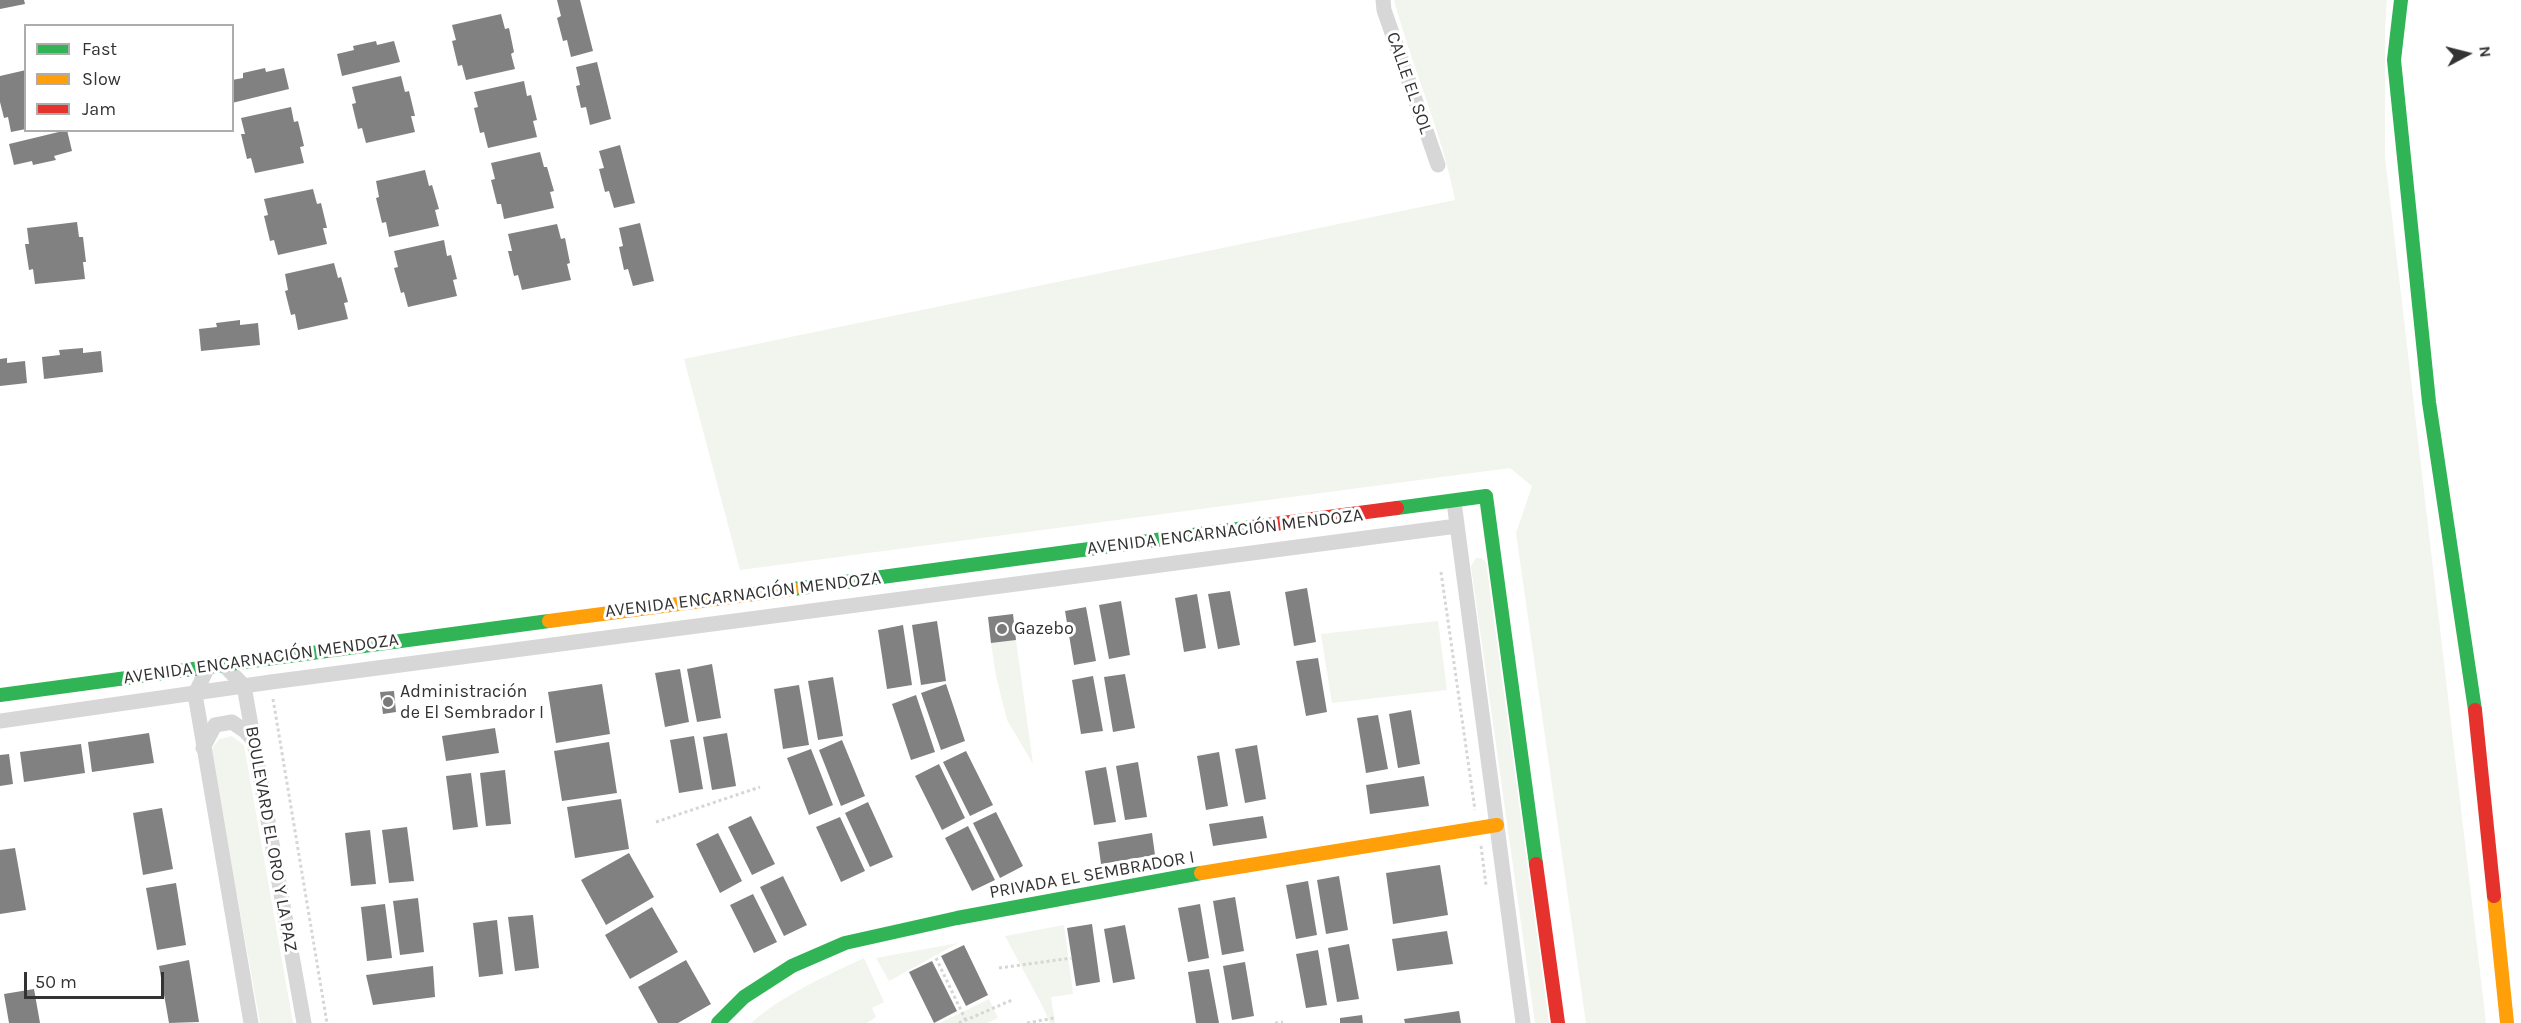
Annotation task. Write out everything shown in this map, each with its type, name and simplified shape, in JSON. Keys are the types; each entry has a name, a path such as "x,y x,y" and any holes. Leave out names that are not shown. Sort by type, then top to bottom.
{"street":[{"name":"CALLE EL SOL","path":"1383,0 1383,10 1438,165"},
{"path":"2401,0 2394,60 2429,402 2473,688 2507,1023"},
{"name":"AVENIDA ENCARNACIÓN MENDOZA","path":"0,695 215,664 1486,496 1558,1023"},
{"path":"1454,502 1524,1023"},
{"name":"AVENIDA ENCARNACIÓN MENDOZA","path":"0,721 271,682 1457,526"},
{"path":"244,686 215,664 195,694 250,1023"},
{"name":"BOULEVARD EL ORO Y LA PAZ","path":"244,686 304,1023"},
{"path":"203,748 216,725 232,722 254,741"},
{"name":"PRIVADA EL SEMBRADOR I","path":"718,1023 744,997 792,966 845,942 957,918 1187,875 1497,825"}],"path":[{"path":"1441,572 1486,889"},
{"path":"271,682 327,1023"},
{"path":"656,822 760,787"},
{"path":"936,958 966,1022"},
{"path":"999,968 1072,958"},
{"path":"959,1023 966,1022 1012,999"},
{"path":"1027,1023 1054,1018"},
{"path":"1275,1023 1283,1022"}],"shaded area":[{"path":"1394,0 2387,0 2385,157 2486,1023 1586,1023 1516,533 1532,486 1510,468 740,570 684,359 1455,200 1443,149"},
{"path":"1476,558 1481,558 1486,562 1549,1023 1535,1023 1471,566"},
{"path":"1438,621 1447,690 1332,703 1321,634"},
{"path":"1016,640 1033,764 1007,720 996,676 991,643"},
{"path":"232,736 244,745 293,1023 260,1023 211,750 219,739"},
{"path":"1064,925 1073,994 1051,997 1055,1023 1050,1023 1005,936"},
{"path":"958,943 889,981 876,958"},
{"path":"864,958 884,1002 872,1008 876,1017 867,1023 751,1023 777,1003 819,979"},
{"path":"989,999 998,1018 987,1023 940,1023"}],"building":[{"path":"0,0 24,0 25,4 0,9"},
{"path":"557,0 580,0 593,51 571,57 567,40 563,41 557,18 561,16"},
{"path":"501,14 505,29 509,28 515,69 466,80 462,65 458,66 452,41 456,40 452,25"},
{"path":"376,41 377,45 394,41 400,62 342,76 337,54 354,50 353,46"},
{"path":"597,62 611,119 590,125 586,107 581,108 576,86 580,85 576,67"},
{"path":"265,68 266,72 284,68 289,89 234,103 234,80 243,78 243,73"},
{"path":"24,70 24,129 11,132 8,117 4,118 0,102 0,76"},
{"path":"401,76 405,92 409,91 415,116 411,116 415,132 366,143 362,128 358,129 352,104 356,103 352,87"},
{"path":"524,81 527,96 531,95 537,120 533,121 537,137 488,148 484,132 480,133 474,108 478,107 474,92"},
{"path":"291,107 294,122 298,121 304,146 300,147 304,163 255,173 251,158 247,159 241,134 245,134 241,118"},
{"path":"67,132 72,151 54,156 56,160 33,165 32,161 14,165 9,144"},
{"path":"620,145 635,203 614,208 609,191 605,192 599,169 604,168 599,151"},
{"path":"540,152 554,191 550,192 554,208 504,219 501,204 497,204 491,180 495,179 491,163"},
{"path":"425,170 439,209 435,210 439,226 389,237 386,222 382,223 376,198 379,197 376,181"},
{"path":"313,189 317,204 321,203 327,228 323,228 327,244 278,255 274,240 270,241 264,216 268,215 264,199"},
{"path":"77,222 79,237 83,237 86,262 83,262 85,279 35,284 33,269 29,270 25,244 29,244 27,228"},
{"path":"640,223 654,281 633,286 628,269 624,270 619,247 623,246 619,228"},
{"path":"557,224 561,239 565,238 571,280 522,290 518,275 514,276 508,251 512,251 508,234"},
{"path":"444,240 447,256 451,255 457,279 453,280 457,296 408,307 404,292 401,293 394,268 398,267 394,251"},
{"path":"334,263 338,278 341,277 348,302 344,303 348,319 298,330 295,314 291,315 285,291 288,290 285,274"},
{"path":"240,320 240,325 258,323 260,345 201,351 199,329 217,327 216,323"},
{"path":"83,348 83,353 101,351 103,372 44,379 42,357 60,355 59,350"},
{"path":"7,358 7,363 25,361 27,383 0,386 0,359"},
{"path":"1307,588 1316,642 1294,646 1285,592"},
{"path":"1230,591 1240,645 1218,649 1208,594"},
{"path":"1197,594 1206,648 1184,652 1175,598"},
{"path":"1121,601 1130,655 1109,659 1099,605"},
{"path":"1086,607 1096,661 1074,665 1065,611"},
{"name":"Gazebo","path":"1013,614 1016,640 991,643 988,617"},
{"path":"937,621 946,681 921,685 912,625"},
{"path":"903,625 912,685 887,689 878,630"},
{"path":"1318,658 1327,712 1306,716 1296,661"},
{"path":"712,664 721,718 697,722 687,669"},
{"path":"680,669 689,722 665,727 655,673"},
{"path":"1125,674 1135,728 1113,732 1104,677"},
{"path":"1093,676 1103,731 1081,734 1072,680"},
{"path":"833,677 843,736 818,740 808,681"},
{"path":"602,684 610,734 556,743 548,692"},
{"path":"946,684 965,741 941,750 921,693"},
{"path":"799,685 809,745 783,749 774,689"},
{"name":"Administración de El Sembrador I","path":"394,691 396,712 383,714 380,692"},
{"path":"916,695 935,752 911,760 892,704"},
{"path":"1411,710 1420,764 1398,768 1389,714"},
{"path":"1378,715 1388,769 1366,773 1357,718"},
{"path":"495,728 499,753 446,761 442,736"},
{"path":"149,733 154,763 92,772 88,742"},
{"path":"727,733 736,786 712,790 703,737"},
{"path":"694,736 703,789 679,793 670,740"},
{"path":"842,740 865,796 841,806 819,750"},
{"path":"609,742 617,793 562,801 554,751"},
{"path":"81,744 85,773 24,782 20,752"},
{"path":"1257,745 1266,799 1245,803 1235,749"},
{"path":"811,749 833,805 809,815 787,758"},
{"path":"966,751 993,805 970,816 943,762"},
{"path":"1219,752 1228,806 1206,810 1197,756"},
{"path":"9,754 13,784 0,786 0,755"},
{"path":"1138,762 1147,817 1125,820 1116,766"},
{"path":"939,764 965,818 942,830 915,776"},
{"path":"1106,767 1116,822 1094,825 1085,771"},
{"path":"505,770 511,824 486,826 480,773"},
{"path":"471,773 478,827 453,830 446,776"},
{"path":"1424,776 1429,806 1370,814 1366,785"},
{"path":"621,799 629,849 575,858 567,807"},
{"path":"868,802 893,857 870,867 845,813"},
{"path":"162,808 173,869 143,875 133,813"},
{"path":"996,812 1023,866 1000,878 973,823"},
{"path":"751,816 775,864 752,875 728,827"},
{"path":"1263,816 1267,838 1213,846 1209,824"},
{"path":"840,817 865,871 841,882 816,827"},
{"path":"968,826 995,880 972,891 945,838"},
{"path":"407,827 414,881 389,883 382,830"},
{"path":"370,830 376,884 351,886 345,833"},
{"path":"718,833 742,881 720,893 696,844"},
{"path":"1152,833 1155,855 1101,864 1098,842"},
{"path":"15,848 26,910 0,914 0,850"},
{"path":"629,853 654,897 606,925 581,880"},
{"path":"1440,865 1448,915 1393,924 1386,873"},
{"path":"783,876 807,925 784,936 760,887"},
{"path":"1339,876 1348,930 1326,934 1317,880"},
{"path":"1308,881 1317,935 1296,939 1286,885"},
{"path":"176,883 186,945 157,950 146,888"},
{"path":"753,894 777,942 754,953 730,905"},
{"path":"1235,897 1244,951 1222,955 1213,901"},
{"path":"418,898 424,952 400,955 393,901"},
{"path":"385,904 392,958 367,961 361,907"},
{"path":"1200,904 1209,958 1188,962 1178,908"},
{"path":"652,907 678,952 630,979 605,935"},
{"path":"533,915 539,968 515,971 508,917"},
{"path":"497,920 503,974 479,977 473,923"},
{"path":"1092,924 1100,982 1076,986 1067,928"},
{"path":"1125,925 1135,979 1113,983 1104,929"},
{"path":"1447,931 1453,964 1397,971 1392,939"},
{"path":"1349,944 1359,999 1337,1002 1328,948"},
{"path":"964,945 988,995 966,1006 941,956"},
{"path":"1318,950 1327,1005 1306,1008 1296,954"},
{"path":"189,960 199,1022 169,1023 159,966"},
{"path":"686,960 711,1004 678,1023 658,1023 638,987"},
{"path":"932,961 957,1011 934,1023 909,972"},
{"path":"1245,962 1254,1016 1232,1020 1223,966"},
{"path":"433,966 435,997 373,1005 366,975"},
{"path":"1209,969 1219,1023 1196,1023 1188,972"},
{"path":"34,989 40,1023 9,1023 4,994"},
{"path":"1459,1011 1461,1023 1405,1023 1404,1019"},
{"path":"1362,1015 1363,1023 1340,1023 1340,1018"}],"traffic: fast":[{"path":"2401,0 2394,60 2429,402 2475,710"},
{"path":"1397,508 1486,496 1536,864"},
{"path":"793,589 1252,527"},
{"path":"0,695 549,621"},
{"path":"718,1023 744,997 792,966 845,943 957,918 1201,873"}],"traffic: slow":[{"path":"549,621 793,589"},
{"path":"1201,873 1497,825"},
{"path":"2494,896 2507,1023"}],"traffic: jam":[{"path":"1252,527 1397,508"},
{"path":"2475,710 2494,896"},
{"path":"1536,864 1558,1023"}],"place":[{"name":"Gazebo","path":"1002,629"},
{"name":"Administración de El Sembrador I","path":"388,702"}]}
